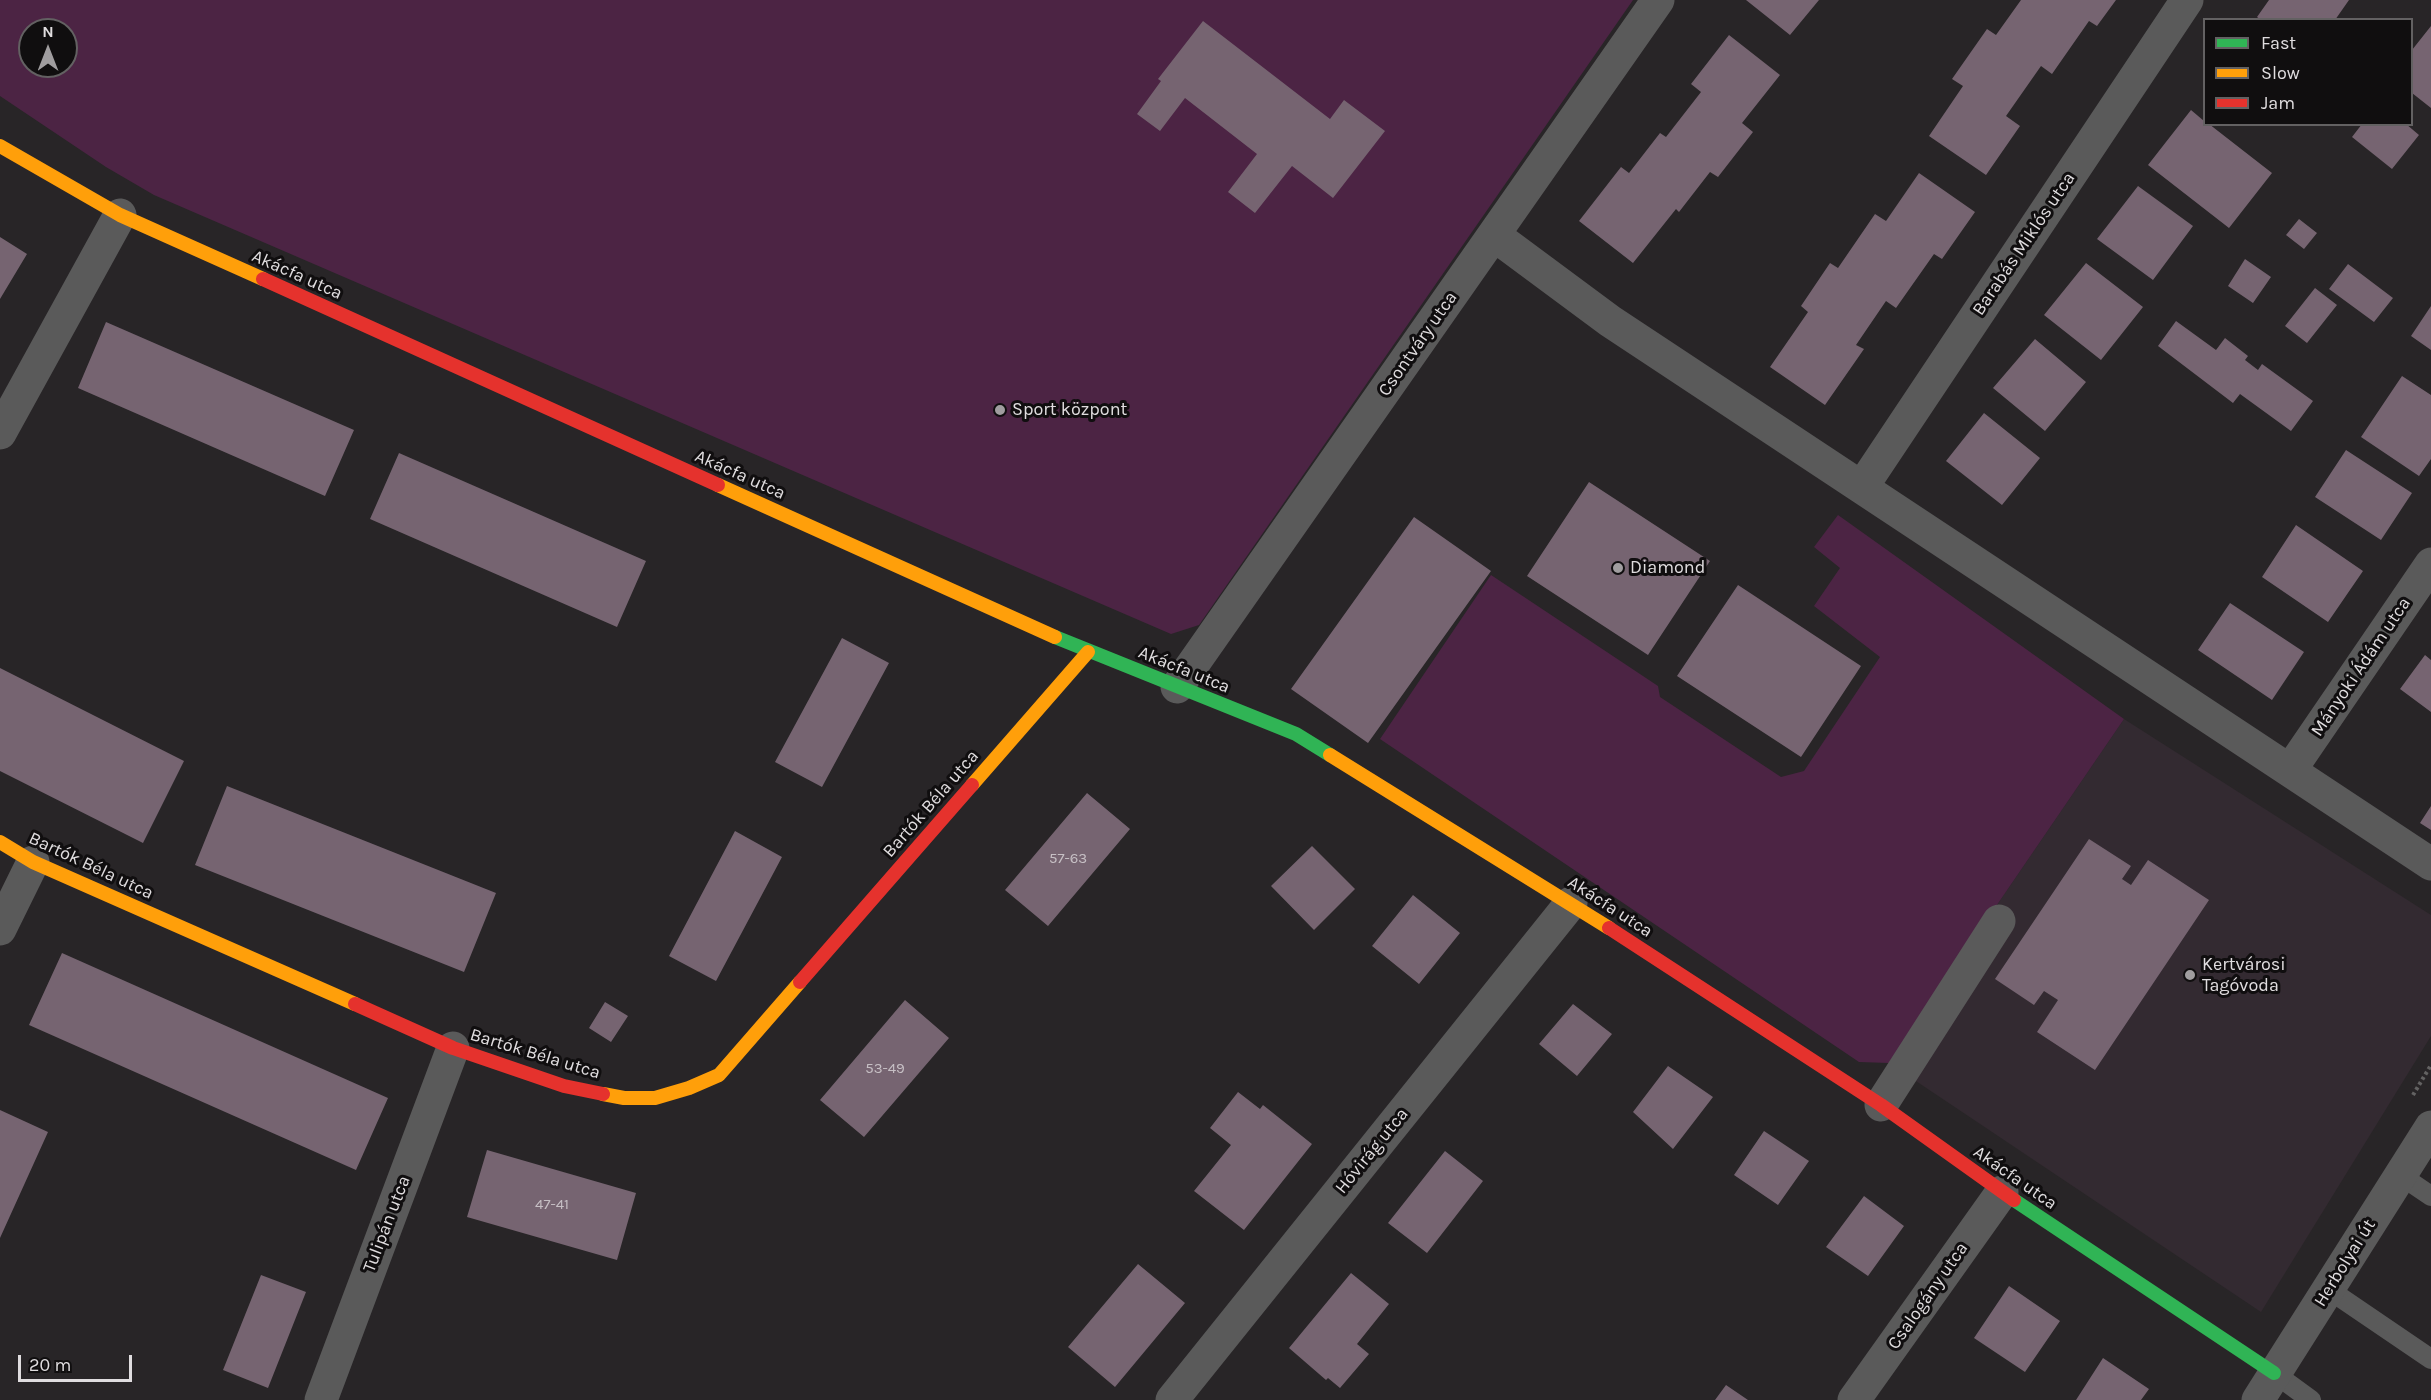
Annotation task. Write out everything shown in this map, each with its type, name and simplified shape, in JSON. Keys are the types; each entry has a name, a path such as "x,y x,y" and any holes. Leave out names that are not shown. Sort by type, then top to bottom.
{"street":[{"name":"Csontváry utca","path":"1177,687 1658,0"},
{"name":"Barabás Miklós utca","path":"1862,487 2187,0"},
{"name":"Akácfa utca","path":"0,146 120,215 1088,652 1296,734 1571,903 1881,1105 2266,1387"},
{"path":"0,433 120,215"},
{"path":"1494,235 1610,321 2291,769 2431,864"},
{"name":"Mányoki Ádám utca","path":"2291,769 2431,564"},
{"name":"Bartók Béla utca","path":"0,842 33,862 453,1048 564,1086 624,1098 655,1098 689,1088 719,1075 1088,652"},
{"path":"0,929 33,862"},
{"name":"Hóvirág utca","path":"1172,1400 1571,903"},
{"path":"1881,1105 1999,921"},
{"name":"Tulipán utca","path":"321,1400 453,1048"},
{"name":"Herbolyai út","path":"2266,1387 2431,1127"},
{"name":"Csalogány utca","path":"1854,1400 2002,1192"}],"lane":[{"path":"2400,1175 2431,1196"},
{"path":"2328,1289 2431,1359"},
{"path":"2266,1387 2311,1400"}],"shaded area":[{"name":"Sport központ","path":"0,0 1633,0 1199,625 1171,634 154,195 106,167 0,96"},
{"path":"1838,515 2124,719 1889,1063 1859,1062 1380,739 1491,575 1658,686 1660,697 1781,777 1804,771 1880,657 1814,606 1840,568 1814,547"},
{"name":"Kertvárosi Tagóvoda","path":"2124,719 2431,915 2431,1036 2261,1312 1889,1063"}],"building":[{"path":"1746,0 1819,0 1790,35"},
{"path":"2021,0 2116,0 2097,26 2089,21 2052,74 2041,66 2006,116 2020,126 1986,175 1929,136 1963,86 1952,79 1987,29 1996,35"},
{"path":"2269,0 2349,0 2336,18 2257,17"},
{"path":"1203,21 1330,119 1344,100 1385,131 1333,198 1292,166 1255,213 1228,192 1257,154 1185,98 1160,131 1137,114 1161,81 1158,79"},
{"path":"2431,26 2431,108 2413,94 2413,49"},
{"path":"1729,35 1780,75 1742,123 1753,132 1718,177 1710,172 1679,212 1676,209 1633,263 1579,221 1621,167 1629,173 1660,133 1666,137 1701,92 1691,84"},
{"path":"2191,110 2203,120 2203,126 2212,126 2272,173 2229,228 2148,165"},
{"path":"2360,126 2408,126 2419,135 2392,169 2352,137"},
{"path":"1919,173 1975,212 1942,259 1934,254 1896,308 1886,301 1856,345 1864,349 1825,405 1770,367 1808,312 1801,306 1830,263 1838,268 1875,214 1886,221"},
{"path":"2138,186 2193,226 2153,280 2097,239"},
{"path":"2299,219 2317,233 2304,249 2286,235"},
{"path":"0,237 27,254 0,299"},
{"path":"2245,259 2271,277 2253,303 2228,286"},
{"path":"2086,263 2143,307 2101,360 2044,315"},
{"path":"2348,264 2393,298 2374,322 2329,289"},
{"path":"2315,288 2337,305 2307,343 2285,326"},
{"path":"2431,306 2431,350 2411,336"},
{"path":"2176,321 2216,350 2225,338 2248,356 2245,360 2258,370 2262,364 2313,401 2291,431 2240,394 2233,403 2158,346"},
{"path":"106,322 354,430 325,496 78,388"},
{"path":"2035,339 2086,382 2045,431 1993,388"},
{"path":"2402,376 2431,395 2431,459 2419,476 2361,437"},
{"path":"1984,413 2040,458 2002,505 1946,461"},
{"path":"2346,450 2412,493 2381,540 2315,497"},
{"path":"399,453 646,561 617,627 370,519"},
{"name":"Diamond","path":"1589,482 1710,561 1648,655 1527,576"},
{"path":"1414,517 1491,571 1368,743 1291,689"},
{"path":"2296,525 2363,571 2328,622 2262,577"},
{"path":"1738,585 1861,666 1801,757 1677,676"},
{"path":"2230,603 2304,652 2272,700 2198,650"},
{"path":"842,638 889,663 822,787 775,762"},
{"path":"2425,655 2431,660 2431,712 2400,689"},
{"path":"0,668 184,761 143,843 0,771"},
{"path":"227,786 496,893 464,972 195,865"},
{"path":"1087,793 1130,829 1048,926 1005,890"},
{"path":"2431,806 2431,830 2420,823"},
{"path":"735,831 782,857 716,981 669,956"},
{"path":"2089,839 2131,866 2122,879 2131,885 2148,860 2209,900 2095,1070 2037,1032 2058,1000 2044,991 2034,1005 1995,979"},
{"path":"1312,846 1355,889 1314,930 1271,886"},
{"path":"1413,895 1460,933 1419,984 1372,946"},
{"path":"62,953 388,1098 356,1170 29,1025"},
{"path":"905,1000 949,1038 864,1137 820,1100"},
{"path":"605,1002 628,1016 611,1042 589,1028"},
{"path":"1573,1004 1612,1034 1577,1076 1539,1044"},
{"path":"1668,1066 1713,1097 1673,1149 1633,1112"},
{"path":"1238,1092 1260,1109 1263,1105 1312,1144 1244,1230 1194,1191 1231,1145 1210,1128"},
{"path":"0,1110 48,1132 0,1238"},
{"path":"1764,1131 1809,1161 1778,1205 1734,1175"},
{"path":"487,1150 636,1193 617,1260 467,1217"},
{"path":"1445,1151 1483,1181 1427,1253 1388,1223"},
{"path":"1864,1196 1904,1226 1868,1276 1826,1247"},
{"path":"1138,1264 1185,1303 1115,1387 1068,1347"},
{"path":"1351,1273 1389,1304 1357,1344 1369,1354 1340,1388 1328,1378 1326,1380 1289,1348"},
{"path":"261,1275 306,1292 268,1388 223,1370"},
{"path":"2009,1286 2060,1321 2025,1372 1974,1338"},
{"path":"2103,1358 2149,1389 2141,1400 2076,1400"},
{"path":"1726,1385 1748,1400 1715,1400"}],"traffic: fast":[{"path":"1055,637 1296,734 1330,755"},
{"path":"2014,1200 2274,1373"}],"traffic: slow":[{"path":"0,146 120,215 263,279"},
{"path":"718,485 1055,637"},
{"path":"972,785 1088,652"},
{"path":"1330,755 1609,928"},
{"path":"0,842 33,862 355,1004"},
{"path":"603,1094 624,1098 655,1098 689,1088 719,1075 800,982"}],"traffic: jam":[{"path":"263,279 718,485"},
{"path":"800,982 972,785"},
{"path":"1609,928 1881,1105 2014,1200"},
{"path":"355,1004 453,1048 564,1086 603,1094"}],"place":[{"name":"Sport központ","path":"1000,410"},
{"name":"Diamond","path":"1618,568"},
{"name":"Kertvárosi Tagóvoda","path":"2190,975"}]}
